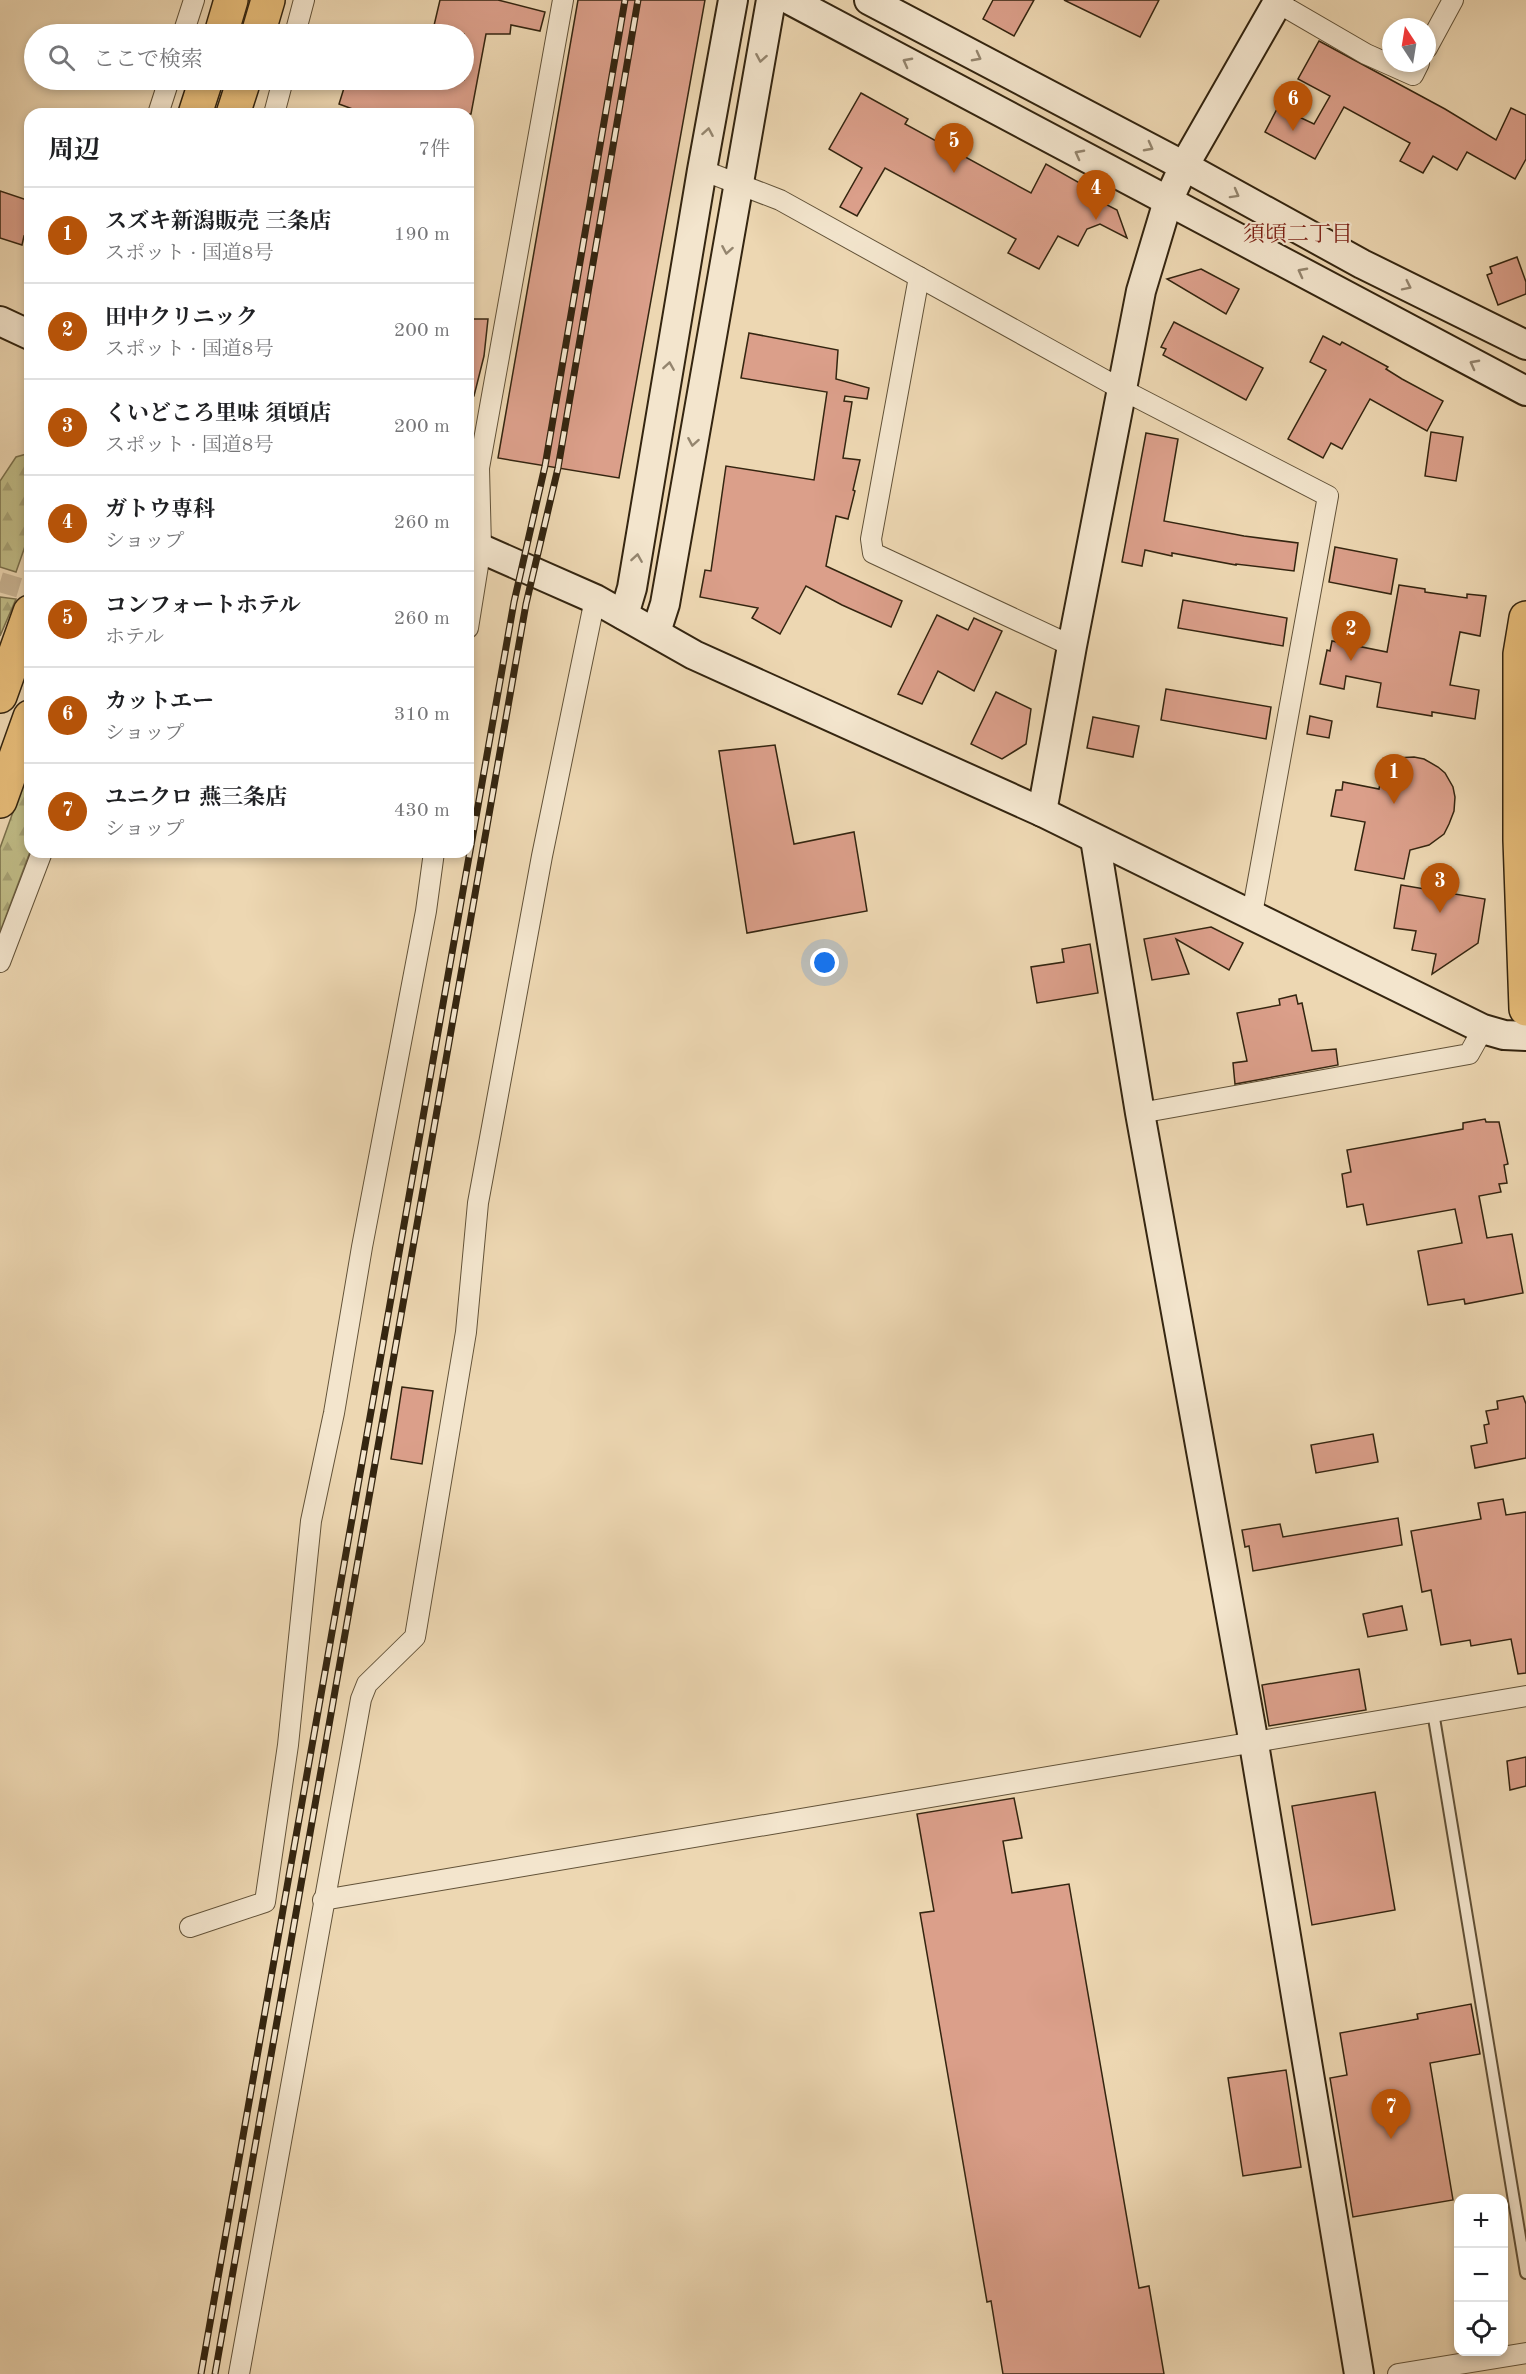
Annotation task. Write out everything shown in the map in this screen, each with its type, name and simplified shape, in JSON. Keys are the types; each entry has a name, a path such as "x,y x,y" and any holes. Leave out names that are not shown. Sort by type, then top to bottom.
{"highway":[{"path":"224,24 231,0"},
{"path":"261,24 268,0"},
{"path":"197,108 203,90"},
{"path":"235,108 241,90"},
{"path":"1526,618 1520,654 1520,840 1526,1009"},
{"path":"0,696 24,629"},
{"path":"0,801 24,734"}],"street":[{"path":"186,24 194,0"},
{"path":"298,24 304,0"},
{"path":"562,0 479,468 475,545 595,599 694,655 1042,812 1483,1029 1504,1035 1526,1036"},
{"path":"624,615 632,588 733,0"},
{"path":"656,632 665,604 771,0"},
{"path":"790,0 1526,391"},
{"path":"869,0 1184,165 1362,264 1526,345"},
{"path":"1436,31 1453,0"},
{"path":"1042,812 1141,291 1168,201 1184,165 1276,1 1382,61"},
{"path":"160,108 166,90"},
{"path":"276,108 280,90"},
{"path":"702,170 780,201 1121,389 1328,496 1252,914"},
{"path":"919,277 871,539 873,553 1072,646"},
{"path":"0,323 24,333"},
{"path":"239,2374 361,1699 367,1684 414,1637 466,1332 478,1203 542,856 595,599"},
{"path":"1095,839 1140,1113 1254,1744 1359,2374"},
{"path":"0,962 40,858"},
{"path":"190,1927 265,1902 288,1744 311,1521 334,1413 362,1246 426,911 433,858"},
{"path":"1140,1113 1469,1054 1483,1029"},
{"path":"324,1900 1254,1744 1526,1696"},
{"path":"1398,2374 1526,2353"}],"lane":[{"path":"1433,1712 1526,2273"}],"green space":[{"path":"24,455 24,549 16,572 0,567 0,481 16,457"},
{"path":"0,597 16,599 0,636"},
{"path":"24,782 24,858 28,858 0,932 0,848"}],"building":[{"path":"440,0 498,0 545,12 540,31 511,25 510,34 486,34 472,108 350,108 339,104 343,90 474,90 474,24 434,24"},
{"path":"578,0 705,0 619,478 498,458"},
{"path":"993,0 1034,0 1014,36 983,19"},
{"path":"1064,0 1159,0 1140,37"},
{"path":"1319,41 1445,109 1496,140 1511,108 1526,115 1526,159 1515,179 1467,152 1457,170 1433,156 1423,173 1400,161 1410,143 1344,107 1315,159 1265,132 1278,107 1314,124 1330,96 1298,79"},
{"path":"861,93 908,119 905,124 1031,193 1046,164 1085,186 1082,192 1117,210 1127,238 1100,224 1087,229 1078,246 1058,236 1039,269 1008,253 1016,239 885,168 857,216 840,207 862,168 829,149"},
{"path":"0,191 24,199 24,236 22,245 0,238"},
{"path":"1517,257 1526,282 1526,294 1498,305 1487,275 1492,273 1490,267"},
{"path":"1201,269 1239,289 1226,314 1167,279"},
{"path":"474,319 488,319 484,356 474,396"},
{"path":"1174,322 1263,368 1246,400 1163,355 1166,349 1161,347"},
{"path":"749,333 838,350 836,379 869,388 867,399 845,396 844,401 852,402 843,458 860,460 848,519 836,516 826,566 902,601 891,627 806,586 780,634 752,618 758,608 700,597 705,570 711,571 726,466 814,480 827,392 741,378"},
{"path":"1323,336 1340,345 1342,342 1443,401 1427,431 1370,399 1342,449 1331,443 1323,458 1288,439 1326,370 1310,362"},
{"path":"1431,432 1463,437 1456,481 1425,476"},
{"path":"1146,433 1178,439 1164,521 1244,536 1298,543 1294,571 1236,565 1172,553 1172,556 1145,550 1142,566 1122,562"},
{"path":"1335,547 1397,559 1391,594 1329,582"},
{"path":"1399,585 1425,589 1425,592 1467,598 1467,594 1486,596 1480,636 1460,632 1450,685 1479,690 1475,719 1432,712 1432,716 1377,707 1381,683 1346,676 1344,689 1320,684 1327,650 1330,651 1332,641 1387,652"},
{"path":"1183,600 1287,618 1283,646 1178,628"},
{"path":"937,615 968,630 974,618 1002,631 974,691 938,671 922,704 898,694"},
{"path":"1166,689 1271,707 1266,739 1161,720"},
{"path":"996,692 1031,709 1026,744 1002,759 971,744"},
{"path":"1310,716 1332,721 1329,738 1307,734"},
{"path":"1093,717 1139,726 1133,757 1087,748"},
{"path":"775,745 794,844 854,832 867,911 747,933 719,751"},
{"path":"1395,758 1424,759 1438,767 1445,773 1453,787 1454,811 1444,834 1429,845 1410,850 1404,879 1355,870 1365,822 1331,816 1336,790 1342,790 1343,782 1379,789 1384,763"},
{"path":"1401,885 1485,899 1478,943 1432,974 1436,954 1412,950 1416,931 1394,928"},
{"path":"1211,927 1243,943 1229,970 1176,939 1189,974 1152,980 1144,939"},
{"path":"1090,944 1098,993 1037,1003 1031,967 1064,962 1062,949"},
{"path":"1296,995 1298,1004 1302,1003 1312,1051 1336,1049 1338,1065 1235,1084 1233,1063 1247,1061 1237,1013 1280,1005 1279,999"},
{"path":"1485,1119 1486,1122 1499,1122 1508,1164 1504,1165 1507,1183 1499,1184 1501,1192 1479,1196 1487,1238 1512,1234 1523,1293 1465,1304 1464,1299 1428,1305 1418,1251 1462,1243 1455,1209 1367,1225 1363,1204 1347,1207 1342,1174 1351,1172 1347,1150 1463,1129 1463,1123"},
{"path":"402,1387 433,1391 422,1464 391,1459"},
{"path":"1523,1396 1526,1404 1526,1458 1475,1468 1471,1446 1487,1443 1484,1425 1489,1424 1486,1411 1498,1409 1497,1401"},
{"path":"1373,1434 1378,1462 1316,1473 1311,1445"},
{"path":"1503,1499 1506,1515 1526,1512 1526,1673 1518,1674 1511,1639 1471,1646 1470,1640 1441,1645 1431,1590 1422,1592 1411,1531 1481,1519 1478,1503"},
{"path":"1398,1518 1402,1545 1253,1571 1249,1546 1245,1547 1242,1530 1280,1524 1283,1537"},
{"path":"1402,1606 1407,1630 1368,1637 1363,1614"},
{"path":"1359,1669 1366,1710 1269,1726 1262,1685"},
{"path":"1526,1757 1526,1786 1510,1790 1507,1761"},
{"path":"1375,1792 1395,1910 1312,1925 1292,1806"},
{"path":"1014,1798 1022,1838 1003,1841 1012,1893 1069,1884 1139,2288 1149,2286 1164,2374 1003,2374 991,2301 987,2302 920,1913 934,1911 917,1814"},
{"path":"1471,2004 1480,2054 1430,2063 1453,2200 1353,2217 1330,2078 1347,2075 1340,2033 1418,2019 1417,2014"},
{"path":"1286,2070 1301,2167 1243,2176 1228,2078"}],"tunnel":[{"path":"0,582 24,589"}],"railway":[{"path":"474,828 514,602 545,466 625,0"},
{"path":"215,2374 526,604 558,468 638,0"},
{"path":"201,2374 469,858"}],"place":[{"name":"カットエー","path":"1293,131"},
{"name":"コンフォートホテル","path":"954,173"},
{"name":"ガトウ専科","path":"1096,220"},
{"name":"田中クリニック","path":"1351,661"},
{"name":"スズキ新潟販売 三条店","path":"1394,804"},
{"name":"くいどころ里味 須頃店","path":"1440,913"},
{"name":"ユニクロ 燕三条店","path":"1391,2139"}],"district":[{"name":"須頃二丁目","path":"1298,235"}]}
